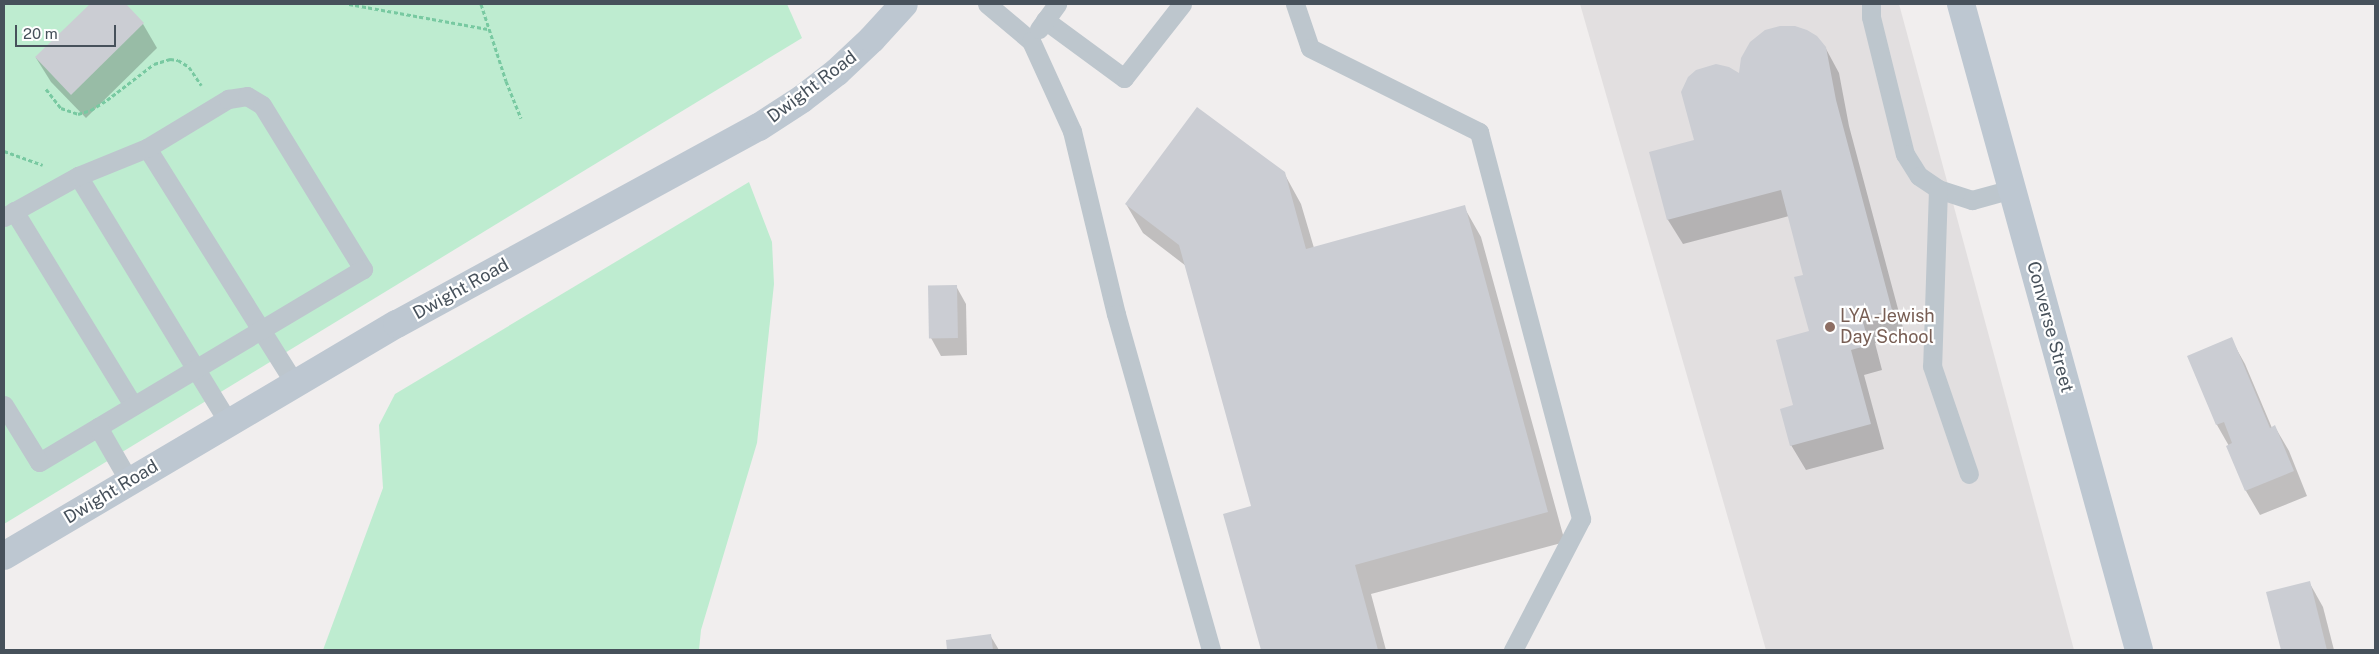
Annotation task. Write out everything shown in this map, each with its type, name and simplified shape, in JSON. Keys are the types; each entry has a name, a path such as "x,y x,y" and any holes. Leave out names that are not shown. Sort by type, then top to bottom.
{"main road":[{"name":"Dwight Road","path":"4,556 410,317 759,127 802,99 836,72 872,39 904,4"},
{"name":"Converse Street","path":"1961,4 2139,650"}],"lane":[{"path":"987,4 1031,40 1072,131 1116,314 1212,650"},
{"path":"1031,40 1057,4"},
{"path":"1045,20 1124,78 1182,4"},
{"path":"1295,4 1310,48 1479,132 1581,519 1513,650"},
{"path":"1871,4 1871,17 1905,154 1919,176 1938,189 1972,200 2012,189"},
{"path":"4,405 39,462 363,269 262,106 247,96 228,99 147,148 78,176 9,214 133,405"},
{"path":"147,148 295,384"},
{"path":"78,176 229,423"},
{"path":"1938,189 1932,366 1969,474"},
{"path":"98,427 129,481"}],"path":[{"path":"350,4 488,29"},
{"path":"481,4 488,29 521,118"},
{"path":"46,89 61,108 78,114 91,110 107,100 154,64 170,59 178,60 190,66 215,107"}],"shaded area":[{"name":"LYA -Jewish Day School","path":"1580,4 1899,4 2074,650 1766,650"}],"green space":[{"path":"4,4 787,4 802,38 4,524"},
{"path":"749,182 772,242 774,284 757,443 701,630 699,650 323,650 383,488 379,425 395,394"}],"building":[{"path":"90,4 126,4 144,23 71,95 35,57"},
{"path":"1780,26 1795,26 1807,30 1817,36 1826,47 1836,100 1892,310 1862,318 1869,345 1851,350 1871,424 1790,446 1780,409 1793,405 1776,340 1809,331 1794,277 1803,275 1781,190 1667,220 1649,152 1694,140 1681,92 1688,77 1696,70 1716,64 1729,67 1739,73 1741,58 1750,42 1765,30"},
{"path":"1197,107 1285,172 1306,249 1465,205 1548,512 1355,565 1378,650 1261,650 1223,514 1251,506 1179,245 1125,204"},
{"path":"957,285 958,338 929,338 928,286"},
{"path":"2232,337 2270,428 2275,425 2294,471 2245,491 2226,446 2232,443 2224,422 2216,425 2187,356"},
{"path":"2310,581 2327,650 2281,650 2266,592"},
{"path":"991,634 993,650 947,650 946,640"}],"place":[{"name":"LYA -Jewish Day School","path":"1830,327"}]}
